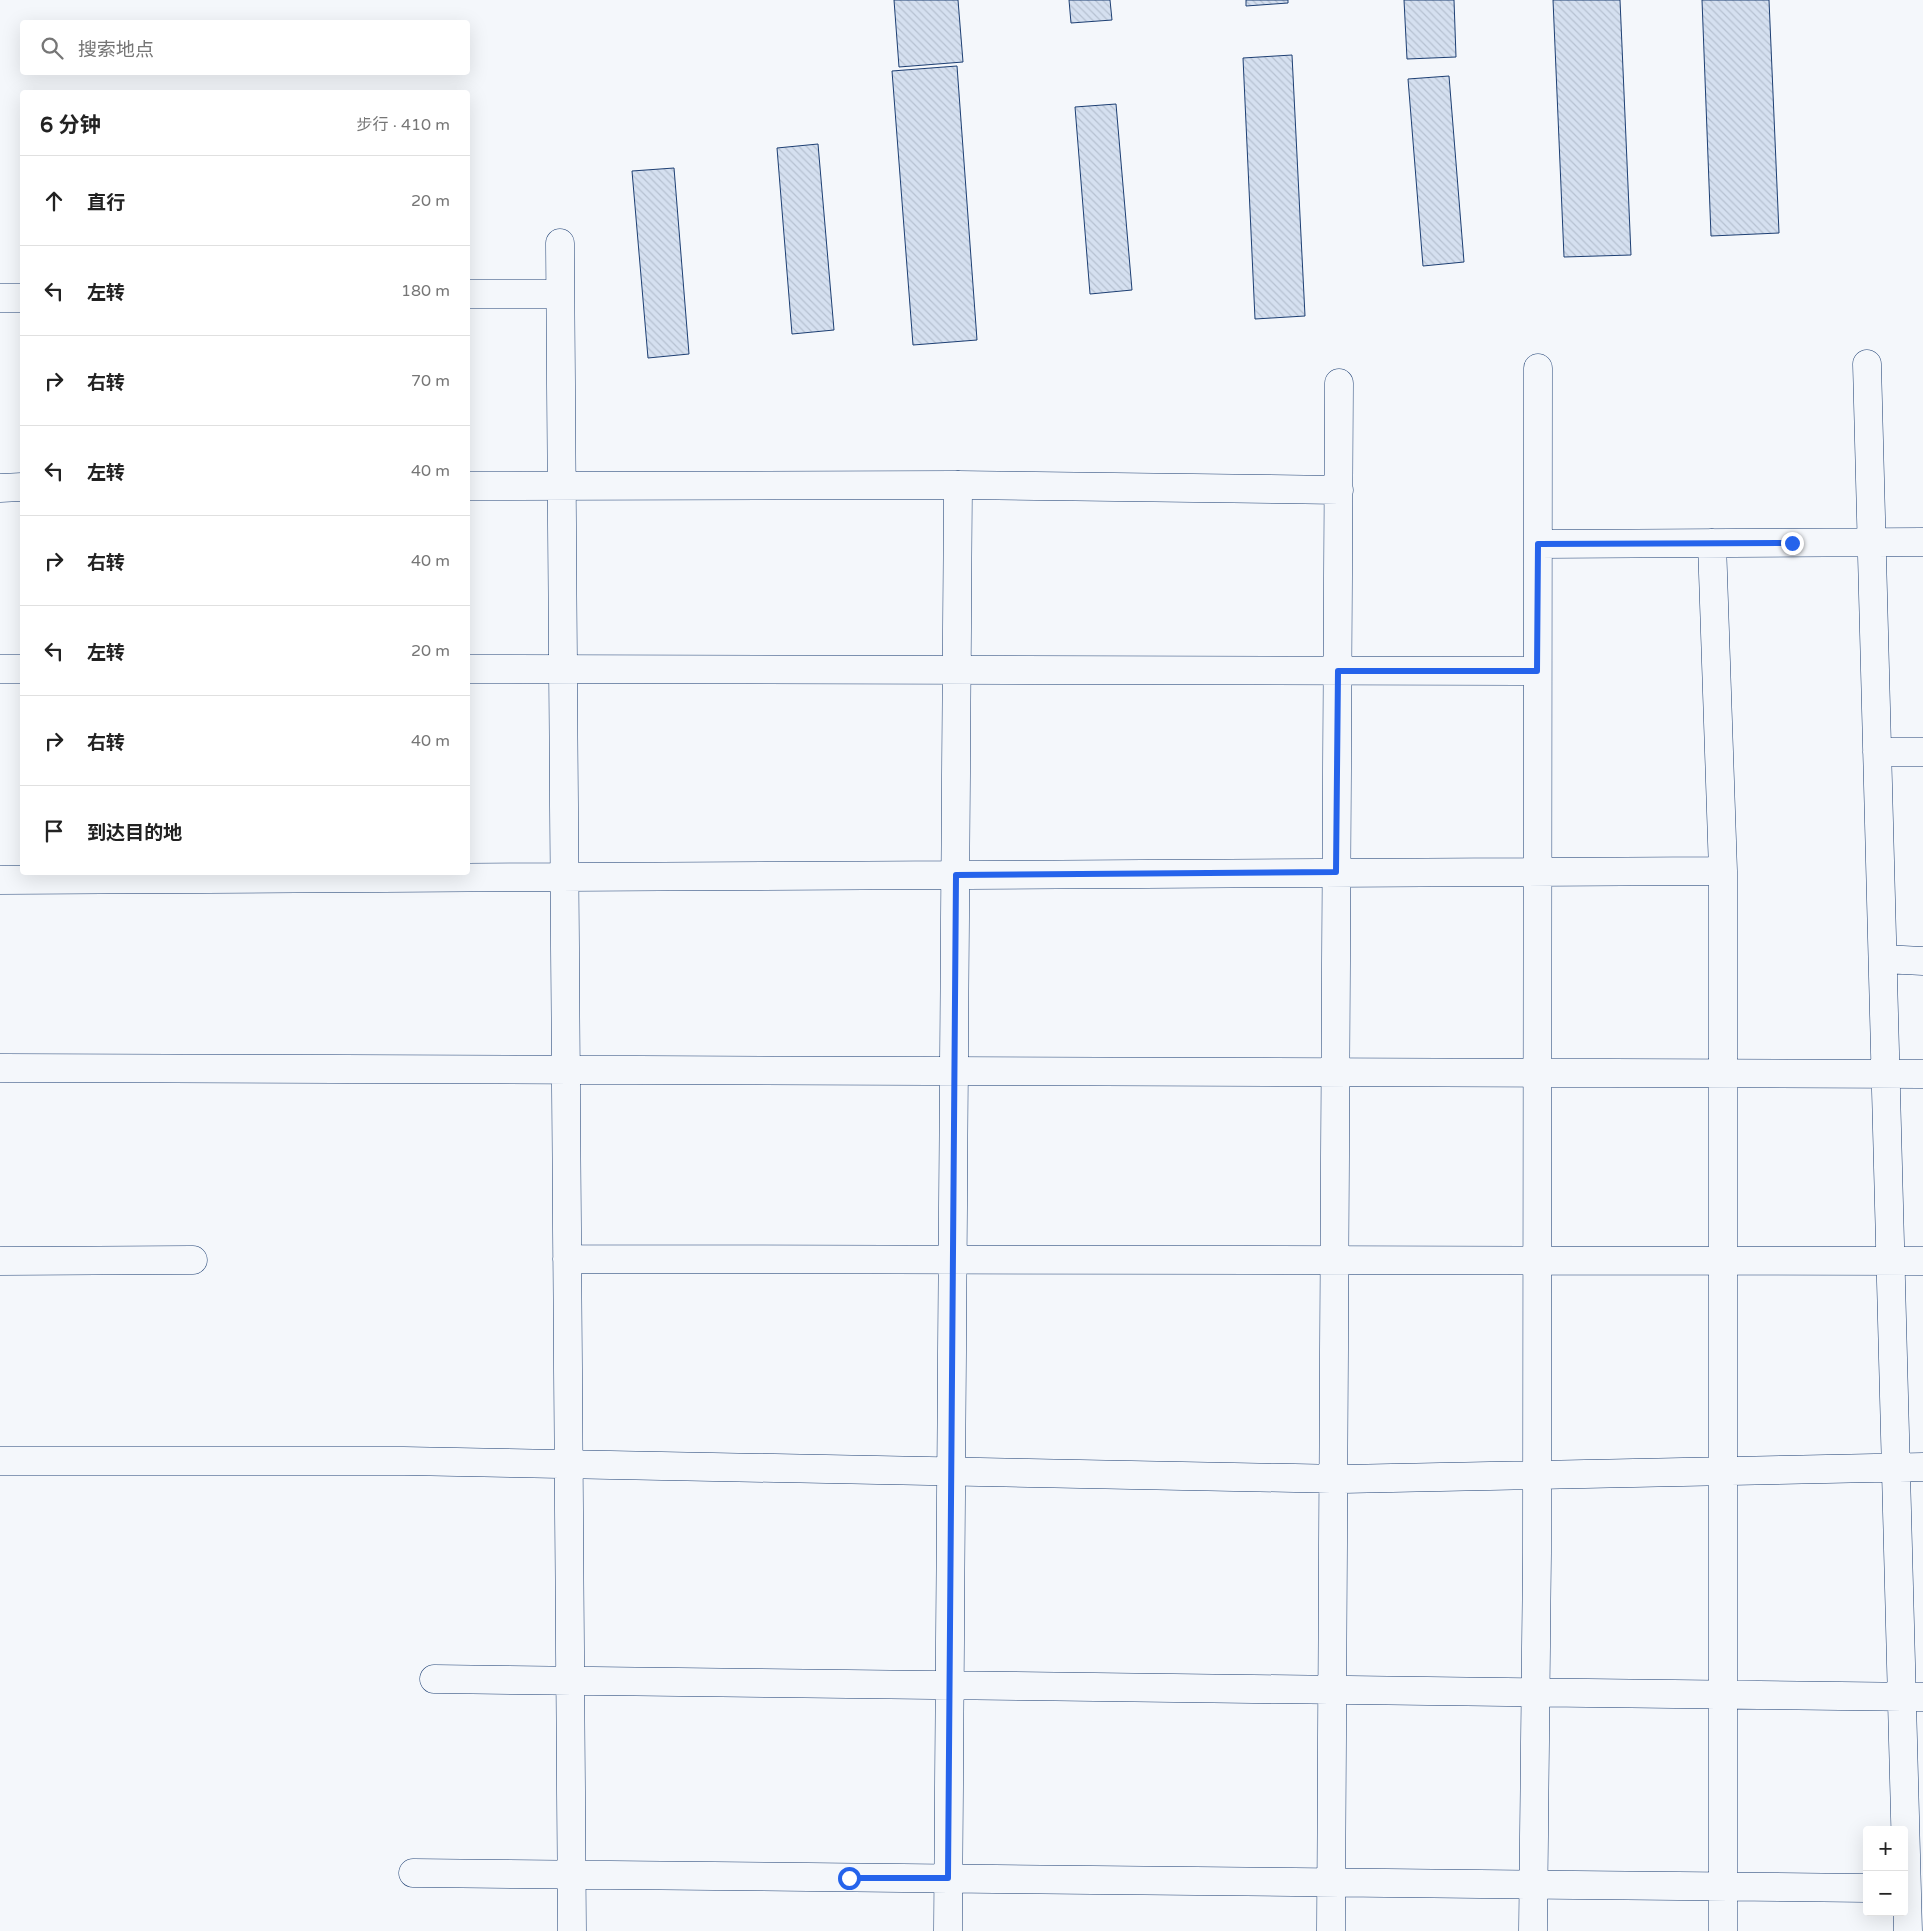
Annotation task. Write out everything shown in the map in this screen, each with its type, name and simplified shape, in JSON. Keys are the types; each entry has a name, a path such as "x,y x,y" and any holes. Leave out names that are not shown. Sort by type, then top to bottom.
{"street":[{"path":"560,243 572,1931"},
{"path":"470,294 560,294"},
{"path":"0,298 20,298"},
{"path":"1867,364 1896,1468 1913,1698 1911,1888 1908,1931"},
{"path":"1533,1931 1537,1475 1538,368"},
{"path":"1330,1931 1339,383"},
{"path":"948,1931 958,485"},
{"path":"470,486 958,485 1338,490"},
{"path":"0,488 20,488"},
{"path":"1538,544 1923,542"},
{"path":"1712,543 1722,871 1723,1931"},
{"path":"0,669 20,669"},
{"path":"470,669 1537,671"},
{"path":"1877,752 1923,752"},
{"path":"0,880 1722,871"},
{"path":"1883,960 1923,962"},
{"path":"0,1068 1923,1074"},
{"path":"567,1258 1923,1262"},
{"path":"0,1261 193,1260"},
{"path":"0,1461 404,1461 1333,1478 1923,1467"},
{"path":"434,1679 1913,1698"},
{"path":"413,1873 1863,1888"}],"building":[{"path":"894,0 958,0 963,62 899,67"},
{"path":"1069,0 1110,0 1112,20 1071,23"},
{"path":"1246,0 1288,0 1288,3 1246,6"},
{"path":"1404,0 1454,0 1456,57 1407,59"},
{"path":"1553,0 1620,0 1631,255 1564,257"},
{"path":"1702,0 1769,0 1779,233 1711,236"},
{"path":"1292,55 1305,316 1255,319 1243,58"},
{"path":"957,66 977,340 913,345 892,71"},
{"path":"1449,76 1464,262 1423,266 1408,79"},
{"path":"1116,104 1132,290 1090,294 1075,107"},
{"path":"818,144 834,330 792,334 777,148"},
{"path":"674,168 689,354 648,358 632,171"}],"route":[{"path":"849,1878 948,1878 956,875 1336,872 1338,671 1537,671 1538,544 1792,543"}]}
